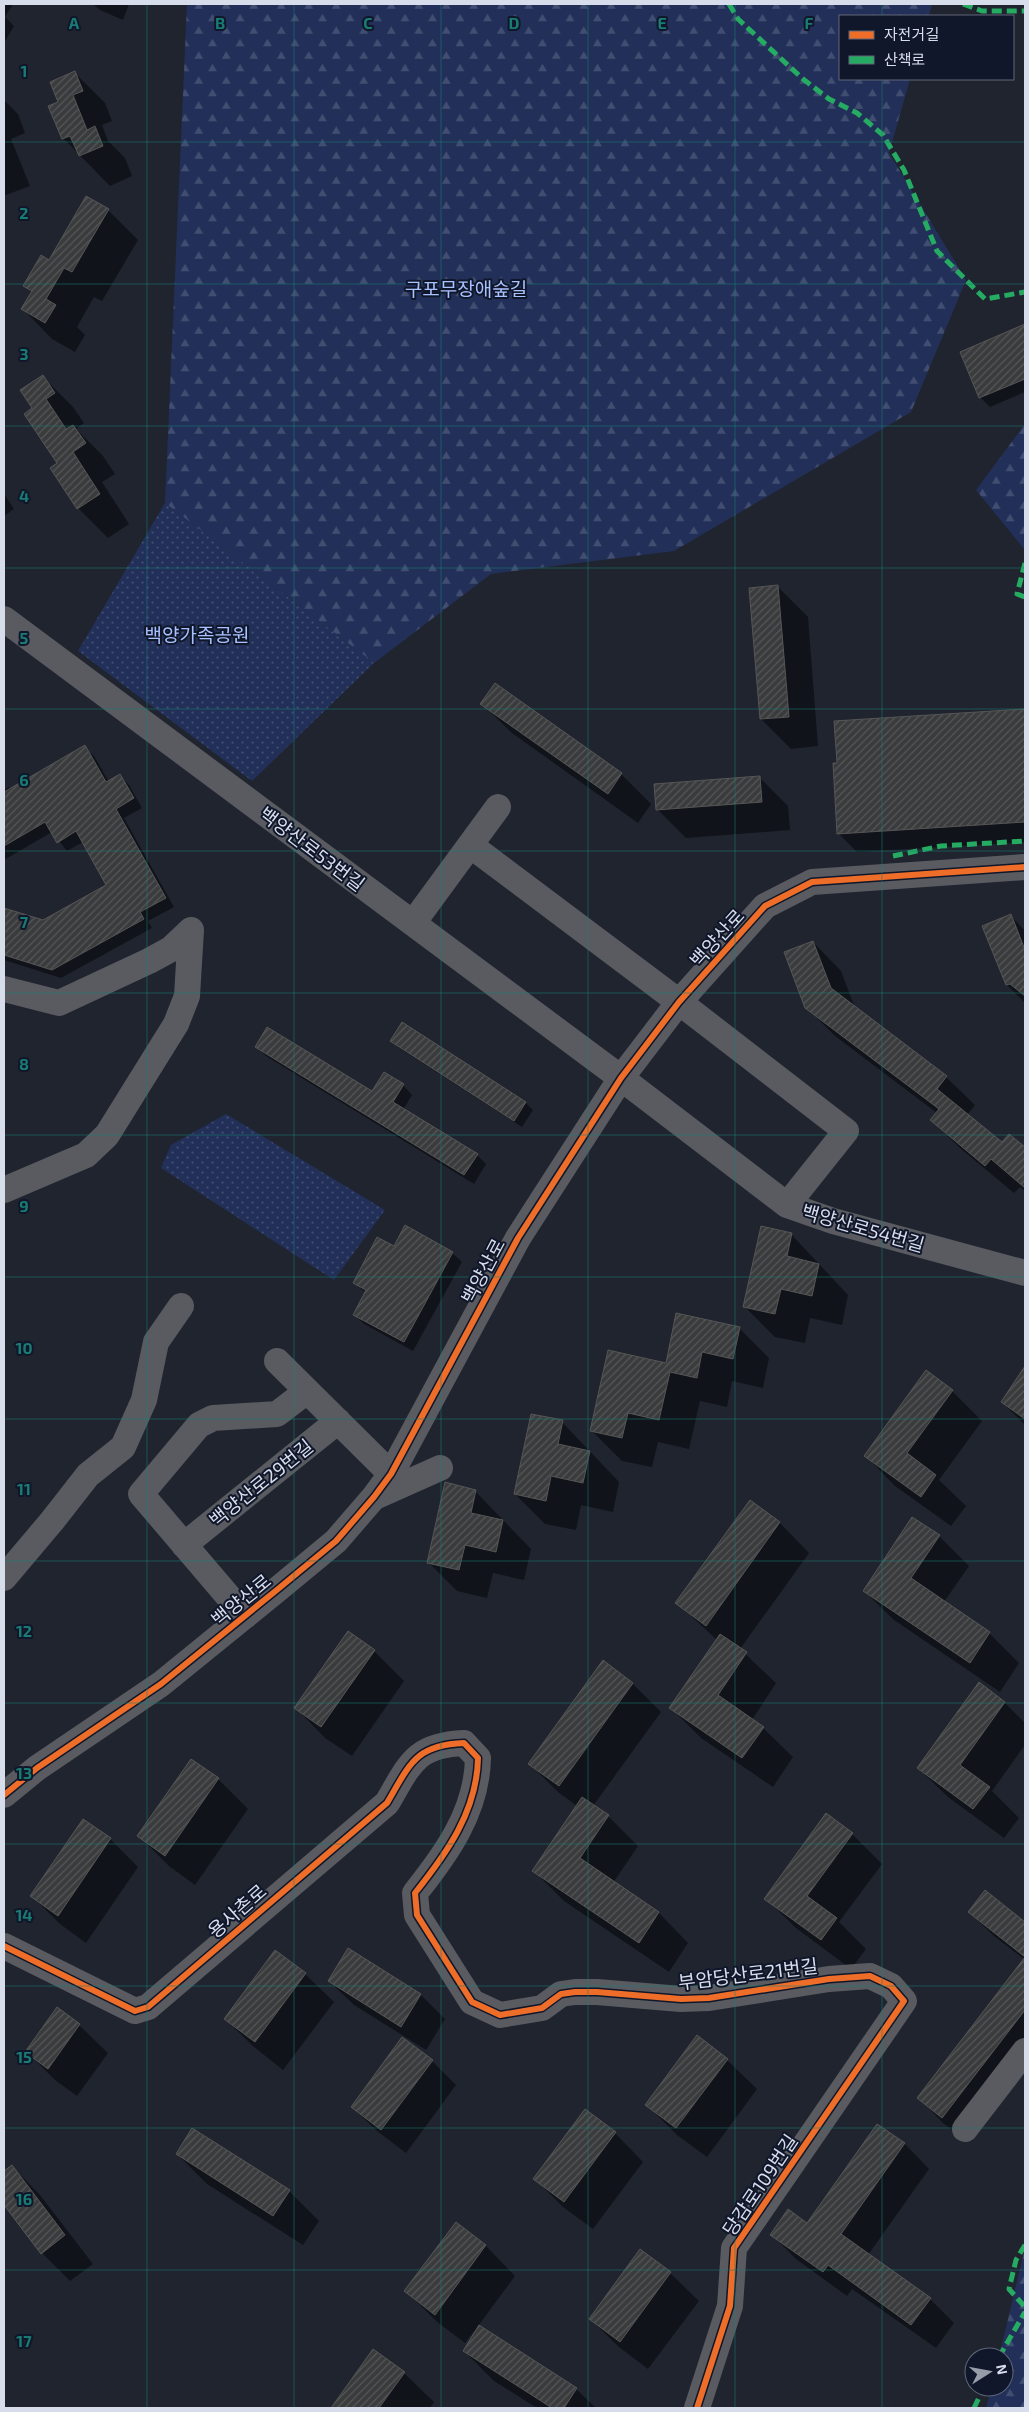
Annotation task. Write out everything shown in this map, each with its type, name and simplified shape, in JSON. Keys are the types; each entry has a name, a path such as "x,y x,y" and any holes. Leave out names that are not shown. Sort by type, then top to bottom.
{"street":[{"name":"백양산로53번길","path":"4,619 621,1078"},
{"path":"412,923 498,807"},
{"path":"470,845 679,1002 846,1131 787,1205"},
{"name":"백양산로","path":"4,1795 37,1768 161,1684 336,1541 374,1498 391,1474 518,1238 621,1078 679,1002 765,906 812,882 1025,868"},
{"path":"4,989 60,1003 171,949 191,930 187,996 176,1024 107,1135 86,1155 4,1190"},
{"name":"백양산로54번길","path":"621,1078 787,1205 833,1221 1025,1273"},
{"path":"4,1578 52,1522 88,1475 122,1447 144,1400 156,1342 181,1306"},
{"path":"277,1361 391,1474"},
{"path":"245,1616 141,1494 199,1425 213,1418 277,1414 306,1390"},
{"name":"백양산로29번길","path":"184,1545 338,1421"},
{"path":"374,1498 440,1468"},
{"name":"용사촌로","path":"4,1946 135,2011 148,2007 387,1802 404,1775 422,1753 442,1744 464,1743"},
{"name":"부암당산로21번길","path":"464,1743 478,1758 473,1798 459,1830 415,1893 417,1915 472,2002 500,2015 542,2008 561,1994 575,1992 691,1999 829,1979 870,1976 890,1986 904,2001"},
{"name":"당감로109번길","path":"697,2408 730,2306 734,2248 904,2001"},
{"path":"965,2129 1025,2051"}],"green space":[{"name":"구포무장애숲길","path":"187,4 932,4 929,15 839,15 839,80 910,80 889,153 966,280 911,412 674,551 491,574 374,663 165,503"},
{"path":"1025,424 1025,550 976,490"},
{"name":"백양가족공원","path":"165,503 374,663 252,781 78,651"},
{"path":"226,1114 385,1210 334,1280 161,1168 171,1145"},
{"path":"1025,2248 1025,2408 986,2408 989,2397 1014,2397 1014,2347 1001,2347"}],"building":[{"path":"75,71 83,91 73,95 87,130 95,126 103,146 79,156 70,136 62,139 48,106 58,102 50,82"},
{"path":"86,196 109,209 72,272 64,268 46,299 56,305 45,323 21,309 32,291 23,286 41,255 49,260"},
{"path":"1025,324 1025,379 979,398 960,352"},
{"path":"43,375 55,393 46,399 66,429 73,425 86,443 73,452 100,494 77,509 50,468 57,463 24,414 32,408 20,390"},
{"path":"778,585 789,717 760,719 749,588"},
{"path":"495,683 622,773 608,794 480,704"},
{"path":"1025,709 1025,822 837,834 833,763 837,763 834,721"},
{"path":"85,745 106,782 120,774 134,798 116,809 166,898 140,912 144,919 52,970 4,955 4,908 43,920 106,885 76,831 57,843 45,822 4,846 4,792"},
{"path":"760,776 762,802 656,810 654,784"},
{"path":"1011,914 1025,950 1025,996 1010,984 1006,985 982,926"},
{"path":"813,941 831,988 947,1076 937,1089 1002,1142 1009,1134 1025,1147 1025,1188 991,1159 985,1166 930,1120 939,1109 805,1008 784,952"},
{"path":"402,1022 526,1102 514,1121 390,1041"},
{"path":"267,1027 372,1091 384,1072 404,1084 393,1102 478,1154 464,1175 255,1047"},
{"path":"405,1225 453,1252 404,1342 353,1315 366,1290 353,1283 377,1237 394,1246"},
{"path":"761,1226 792,1233 787,1256 819,1264 812,1296 781,1289 775,1314 743,1307"},
{"path":"676,1313 740,1327 733,1359 702,1352 697,1378 670,1372 659,1420 628,1413 622,1438 590,1431 608,1350 666,1363"},
{"path":"1025,1366 1025,1419 1001,1402"},
{"path":"926,1370 953,1390 907,1453 936,1475 921,1497 864,1456"},
{"path":"531,1414 563,1420 558,1444 590,1451 583,1483 551,1476 546,1501 514,1494"},
{"path":"445,1482 476,1490 471,1513 503,1520 496,1552 465,1545 459,1570 427,1563"},
{"path":"750,1500 780,1522 706,1626 675,1603"},
{"path":"912,1517 940,1535 911,1578 990,1632 970,1663 863,1591"},
{"path":"348,1631 375,1650 321,1727 294,1708"},
{"path":"720,1634 747,1652 718,1695 764,1727 742,1758 669,1708"},
{"path":"603,1660 633,1683 559,1786 528,1764"},
{"path":"979,1682 1005,1702 960,1765 990,1787 973,1809 917,1768"},
{"path":"191,1759 219,1778 165,1856 137,1836"},
{"path":"582,1797 609,1815 580,1858 659,1912 639,1943 532,1871"},
{"path":"826,1813 853,1833 807,1896 837,1918 821,1940 764,1899"},
{"path":"83,1819 111,1838 58,1916 30,1896"},
{"path":"985,1890 1025,1922 1025,1957 968,1912"},
{"path":"348,1948 421,1994 401,2027 328,1981"},
{"path":"275,1950 306,1973 255,2042 224,2019"},
{"path":"1025,1957 1025,2010 942,2118 917,2098"},
{"path":"57,2007 80,2024 48,2069 25,2052"},
{"path":"697,2035 728,2059 676,2128 645,2105"},
{"path":"402,2037 433,2060 381,2130 351,2107"},
{"path":"585,2109 616,2132 564,2202 533,2179"},
{"path":"877,2124 905,2143 841,2234 931,2298 911,2325 828,2265 823,2272 770,2235 788,2209 807,2223"},
{"path":"192,2128 290,2190 273,2216 176,2154"},
{"path":"12,2165 65,2235 41,2254 4,2205 4,2171"},
{"path":"456,2222 486,2245 435,2315 404,2291"},
{"path":"640,2249 671,2272 620,2342 589,2319"},
{"path":"479,2325 577,2388 564,2408 552,2408 463,2351"},
{"path":"373,2349 405,2372 379,2408 331,2408"}],"marked path":[{"path":"729,4 738,19 803,79 829,99 857,113 883,135 904,170 937,251 985,299 1025,292"},
{"path":"963,4 982,11 1025,11"},
{"path":"1025,563 1017,594 1025,597"},
{"path":"893,856 941,846 1025,841"},
{"path":"1025,2245 1016,2260 1009,2289 1025,2307"},
{"path":"1005,2347 1025,2312"},
{"path":"974,2408 979,2397"}],"cycle path":[{"path":"4,1795 37,1768 161,1684 336,1541 374,1497 391,1474 518,1238 621,1078 679,1002 765,906 812,882 1025,867"},
{"path":"4,1946 135,2011 148,2007 387,1803 402,1777 416,1759 435,1748 464,1743 478,1758 472,1796 466,1813 449,1847 415,1893 417,1915 472,2002 500,2015 542,2008 561,1994 575,1992 681,1999 709,1998 829,1979 870,1976 891,1986 904,2001 734,2248 730,2306 697,2408"}]}
